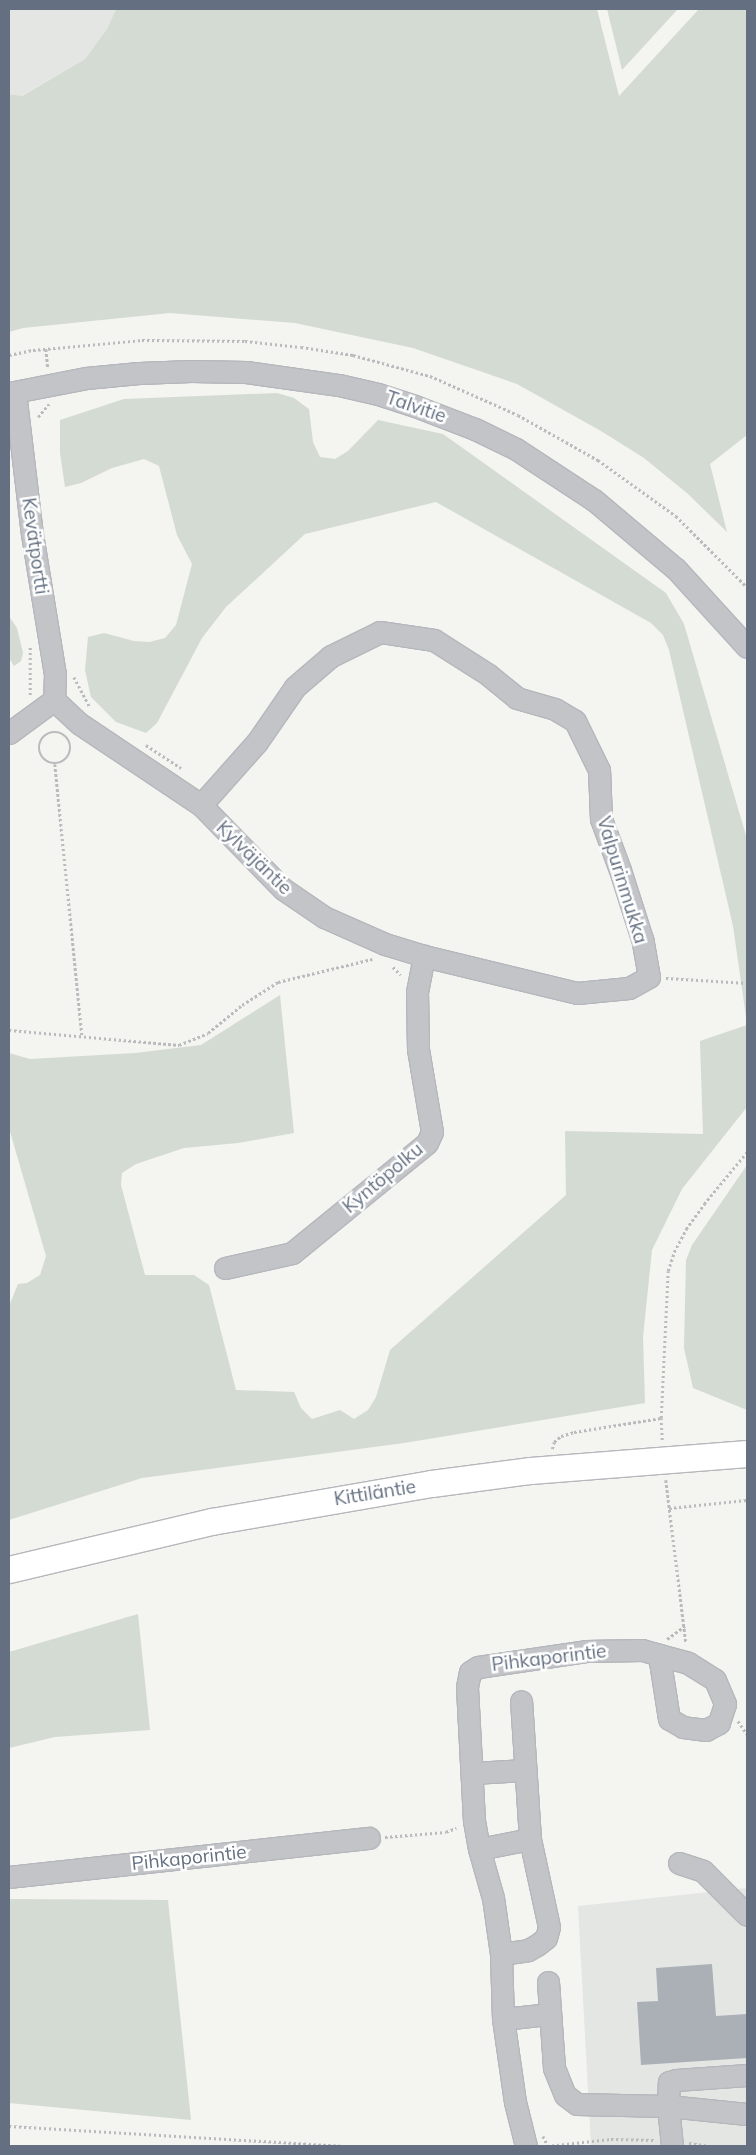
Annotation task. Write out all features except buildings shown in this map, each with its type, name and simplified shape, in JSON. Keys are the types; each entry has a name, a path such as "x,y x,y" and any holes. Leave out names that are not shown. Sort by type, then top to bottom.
{"main road":[{"name":"Kittiläntie","path":"9,1570 212,1522 414,1486 531,1471 747,1454"}],"street":[{"name":"Talvitie","path":"12,392 86,378 191,370 246,372 338,385 378,394 415,406 475,428 516,449 586,495 676,569 745,640"},
{"name":"Kevätportti","path":"12,392 32,534 55,674 54,700"},
{"name":"Valpurinmukka","path":"201,805 257,742 295,687 331,656 380,632 434,640 489,675 517,698 555,709 575,721 599,770 601,819 642,939 649,977"},
{"path":"9,733 54,700"},
{"name":"Kylväjäntie","path":"54,700 80,724 201,805 283,889 324,917 384,950 424,956 577,993 629,988 649,977"},
{"name":"Kyntöpolku","path":"225,1268 292,1253 427,1143 432,1132 418,1049 417,992 424,956"},
{"name":"Pihkaporintie","path":"526,2146 514,2102 503,2020 500,1954 493,1898 479,1849 474,1821 473,1773 467,1687 470,1672 478,1667 586,1651 642,1650 657,1654 688,1663 714,1680 726,1704 720,1723 706,1730 683,1727 669,1719 657,1654"},
{"path":"500,1954 528,1950 546,1938 550,1927 530,1839 521,1701"},
{"path":"473,1773 525,1770"},
{"name":"Pihkaporintie","path":"9,1877 369,1838"},
{"path":"479,1849 530,1839"},
{"path":"679,1863 703,1871 747,1915"},
{"path":"548,1982 548,2014 554,2068 566,2095 577,2104 668,2106 747,2114"},
{"path":"503,2020 548,2014"},
{"path":"671,2144 668,2082 747,2075"}],"path":[{"path":"37,424 38,416 52,400 46,349"},
{"path":"28,699 30,694 30,641"},
{"path":"71,670 79,691 90,708"},
{"path":"58,732 70,742 70,752 65,761 55,764 45,760 39,746 44,737 58,732"},
{"path":"140,741 164,755 185,771"},
{"path":"55,764 82,1036"},
{"path":"9,1030 179,1044 208,1032 242,1005 278,982 384,950 417,992"},
{"path":"649,977 747,983"},
{"path":"662,1444 661,1418 668,1271 674,1252 704,1204 747,1152"},
{"path":"552,1453 554,1442 562,1436 574,1432 661,1418"},
{"path":"665,1473 688,1663"},
{"path":"669,1508 747,1500"},
{"path":"657,1654 662,1643 685,1626"},
{"path":"369,1838 446,1832 474,1821"},
{"path":"9,2126 344,2146"},
{"path":"541,2146 611,2139 710,2146"}],"shaded area":[{"path":"9,9 116,9 107,29 85,59 21,96 9,94"},
{"path":"116,9 597,9 619,96 699,9 747,9 747,435 710,464 727,532 688,494 644,458 601,431 517,384 413,348 295,323 170,313 23,328 9,332 9,94 22,96 85,59 107,29"},
{"path":"607,9 678,9 622,70"},
{"path":"277,393 294,398 309,409 313,442 320,457 335,459 348,451 378,420 443,434 666,593 684,624 747,839 747,1024 733,926 669,650 663,635 651,623 436,502 305,534 226,607 202,638 157,723 146,733 116,722 91,697 85,670 88,637 104,633 134,641 149,642 165,638 176,625 192,564 177,535 159,466 144,459 112,468 81,483 65,487 60,453 60,420 124,399"},
{"path":"9,616 17,628 23,653 21,661 14,666 9,658"},
{"path":"280,995 294,1133 238,1143 184,1148 136,1164 122,1173 121,1185 145,1275 194,1275 209,1285 236,1390 294,1392 301,1408 312,1419 340,1410 354,1419 368,1410 376,1397 390,1350 566,1195 565,1131 703,1134 700,1041 747,1025 747,1107 682,1189 652,1250 643,1337 645,1403 404,1443 142,1478 9,1520 9,1306 18,1284 27,1283 40,1275 46,1256 9,1128 9,1053 30,1059 135,1053 201,1045"},
{"path":"747,1165 747,1410 693,1388 684,1348 686,1260 692,1245"},
{"path":"138,1614 150,1730 55,1737 9,1748 9,1652"},
{"path":"747,1888 747,2146 591,2146 578,1906"},
{"path":"9,1899 168,1900 191,2120 9,2103"}]}
